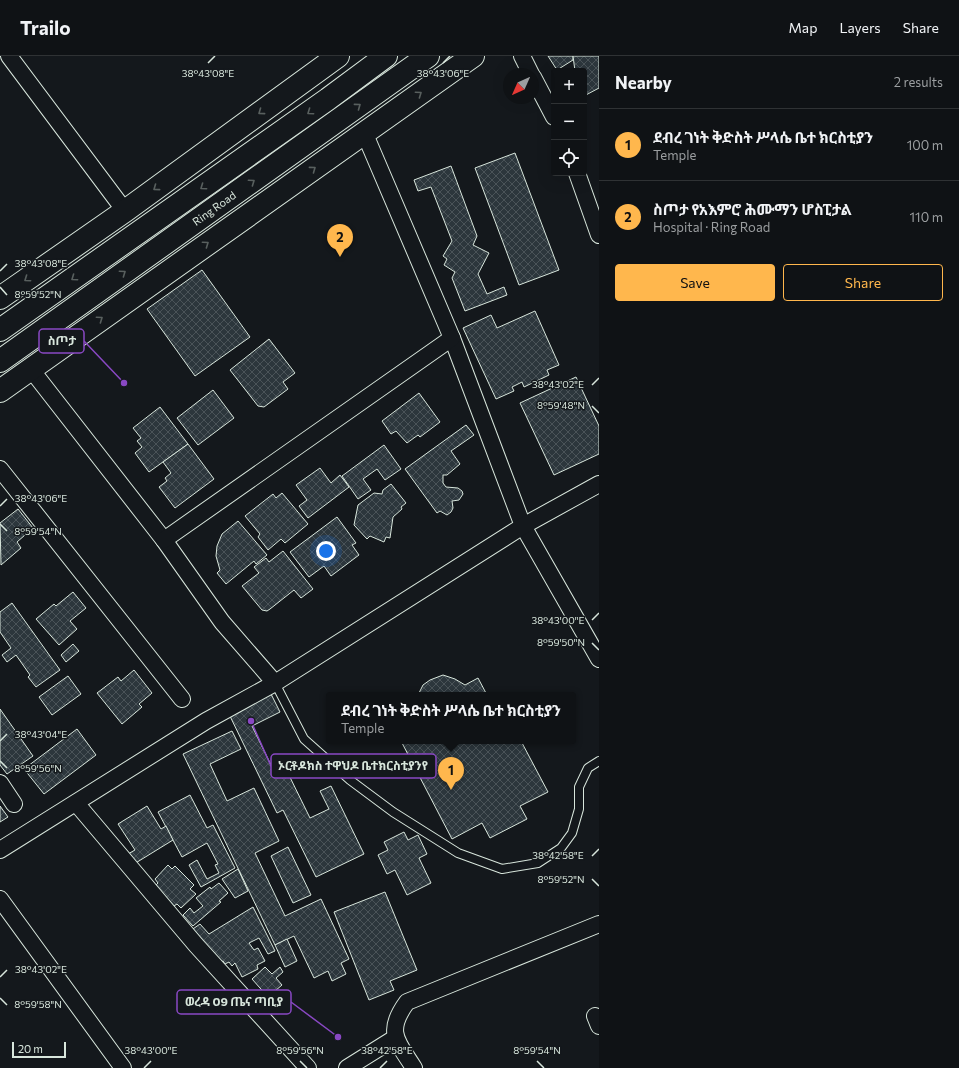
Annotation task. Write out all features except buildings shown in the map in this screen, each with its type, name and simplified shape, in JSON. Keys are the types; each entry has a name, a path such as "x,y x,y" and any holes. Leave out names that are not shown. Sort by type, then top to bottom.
{"main road":[{"path":"0,330 328,99 386,56"},
{"name":"Ring Road","path":"0,361 428,56"},
{"path":"0,391 30,368 473,56"},
{"path":"0,298 125,211 329,59"}],"street":[{"path":"9,56 125,211"},
{"path":"522,56 529,68"},
{"path":"539,88 551,111"},
{"path":"364,132 452,338 524,526 599,659"},
{"path":"578,176 599,235"},
{"path":"164,540 452,338"},
{"path":"30,368 164,540 222,622 275,683"},
{"path":"0,469 182,699"},
{"path":"0,850 206,722 275,683 524,526 599,484"},
{"path":"0,783 14,804"},
{"path":"76,803 196,946 308,1068"},
{"path":"0,899 123,1068"},
{"path":"414,1068 395,1038 397,1016 407,1002 599,924"},
{"path":"347,1068 395,1038"}],"lane":[{"path":"275,683 304,739 350,780 393,812 458,853 502,869 538,863 561,848 572,833 577,815 579,787 588,768 599,760"}],"place":[{"name":"ስጦታ የአእምሮ ሕሙማን ሆስፒታል","path":"340,257"},
{"name":"ስጦታ","path":"124,383"},
{"name":"ኦርቶዶክስ ተዋህዶ ቤተክርስቲያንየ","path":"251,721"},
{"name":"ደብረ ገነት ቅድስት ሥላሴ ቤተ ክርስቲያን","path":"451,790"},
{"name":"ወረዳ 09 ጤና ጣቢያ","path":"338,1037"}]}
